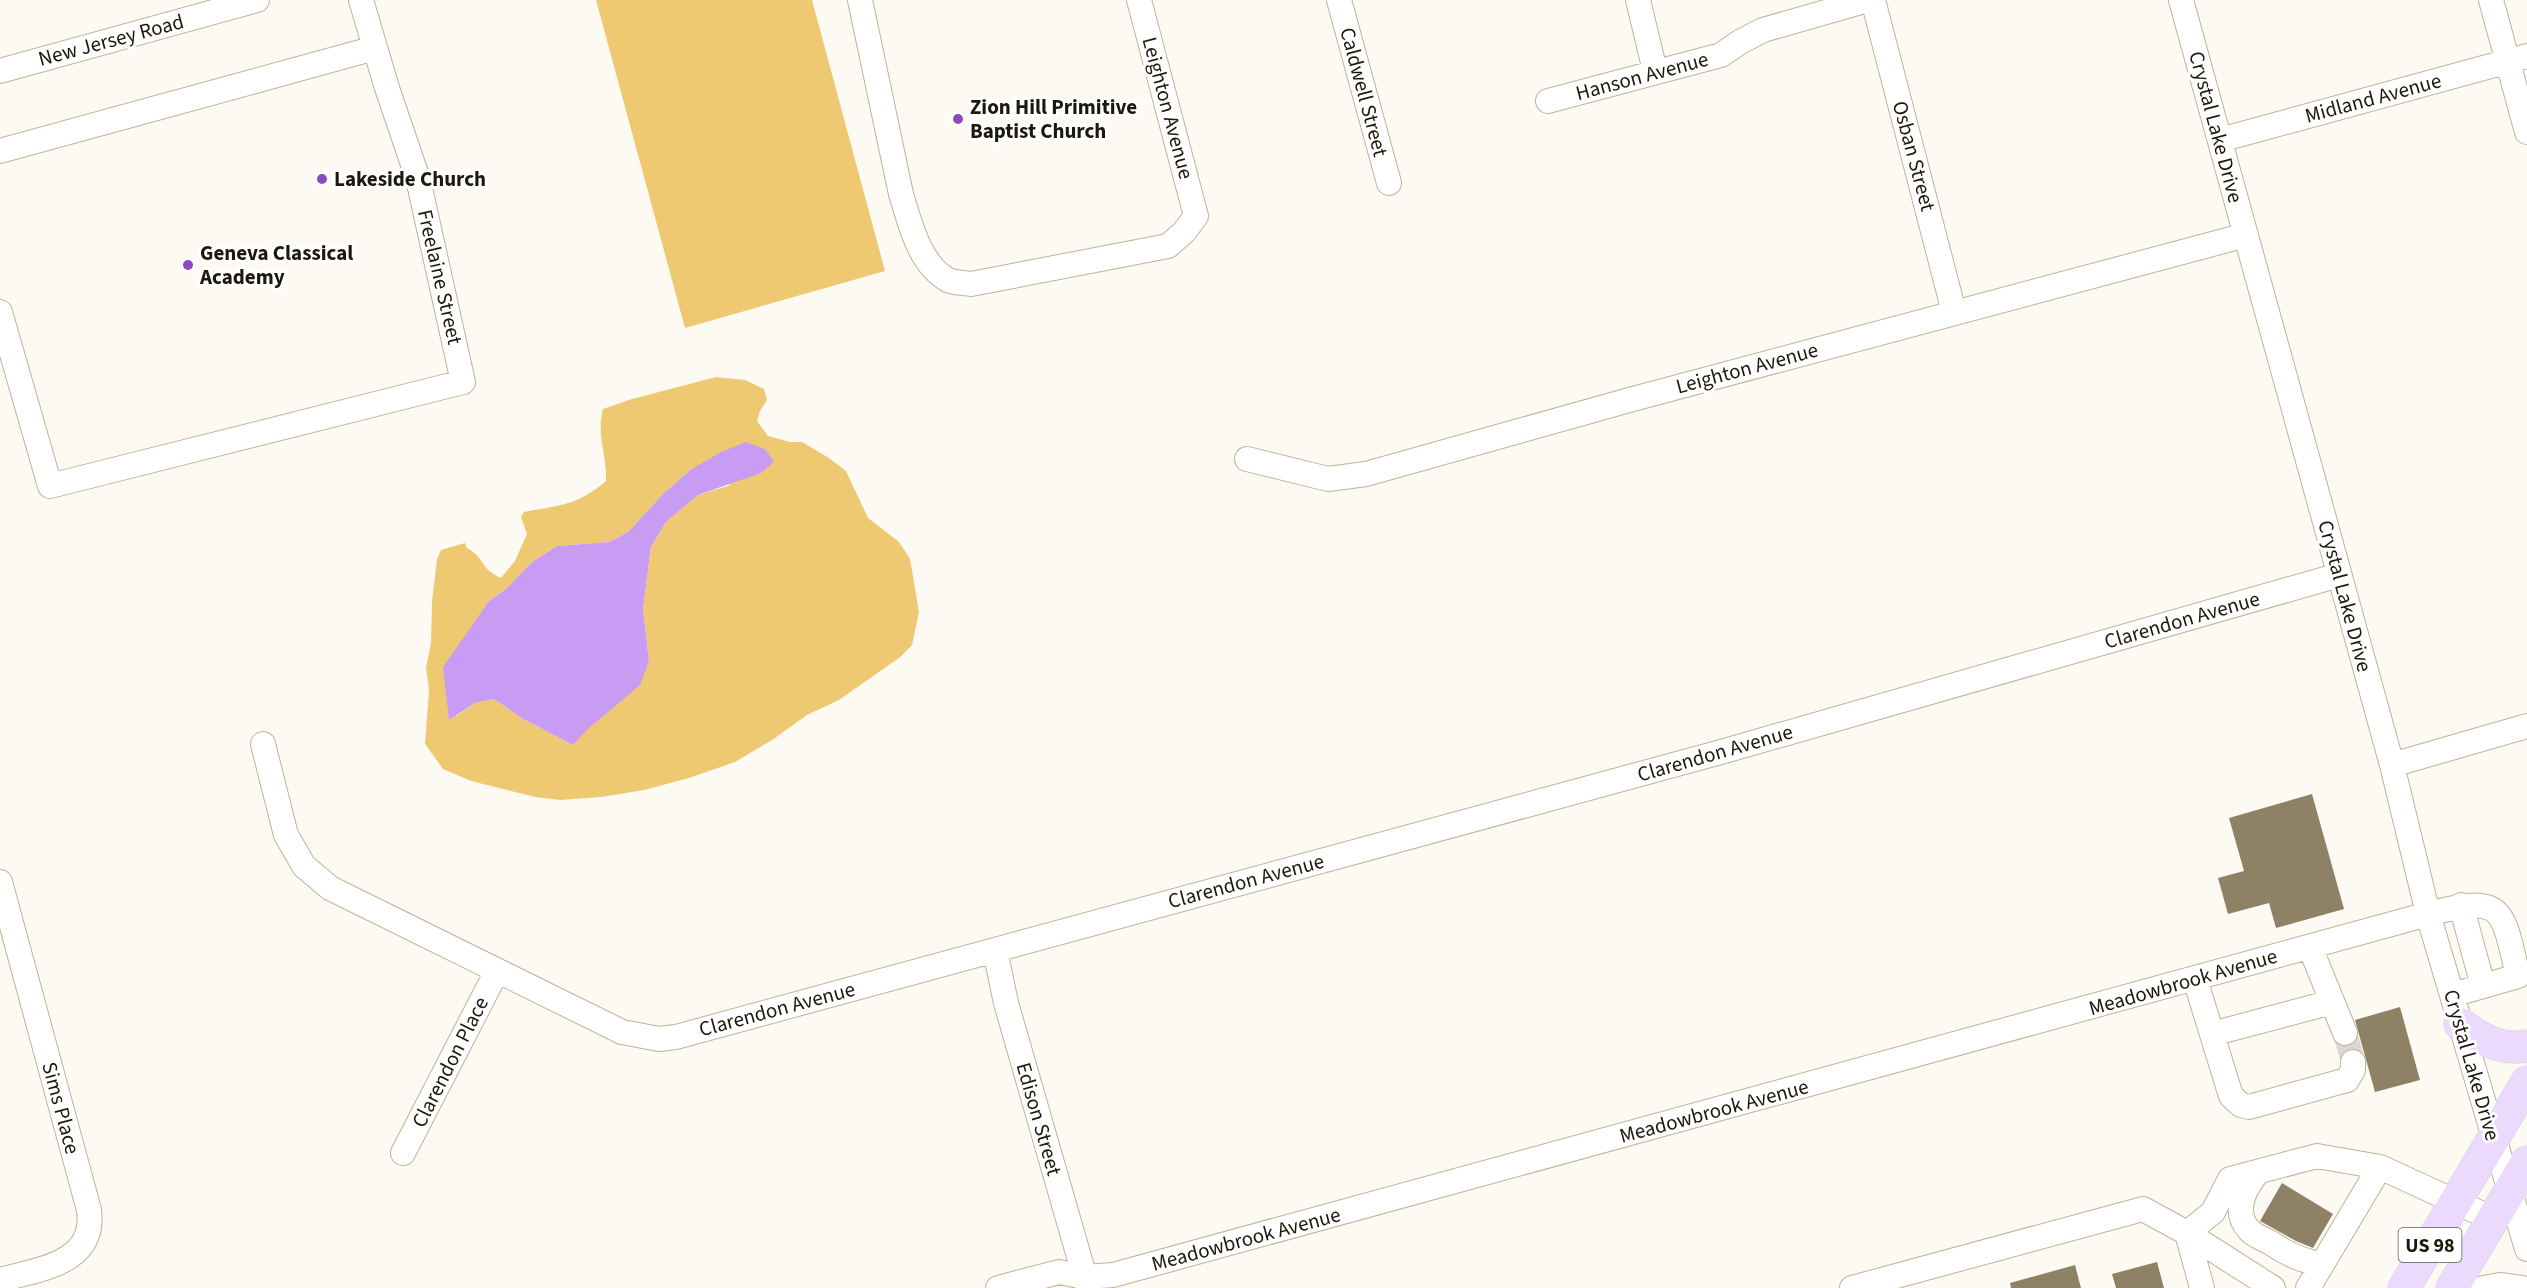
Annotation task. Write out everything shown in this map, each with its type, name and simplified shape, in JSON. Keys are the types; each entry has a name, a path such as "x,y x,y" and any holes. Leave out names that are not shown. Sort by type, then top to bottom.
{"main road":[{"path":"2456,1009 2482,1039 2499,1047 2527,1046"},
{"name":"US 98","path":"2404,1288 2527,1082"},
{"name":"US 98","path":"2452,1288 2527,1162"}],"street":[{"name":"New Jersey Road","path":"0,71 257,0"},
{"name":"Freelaine Street","path":"0,312 50,486 463,382 418,179 361,0"},
{"name":"Leighton Avenue","path":"860,0 901,194 910,224 920,248 934,269 949,280 971,284 1168,246 1184,232 1196,216 1139,0"},
{"name":"Caldwell Street","path":"1339,0 1389,183"},
{"path":"1638,0 1655,71"},
{"name":"Hanson Avenue","path":"1548,101 1721,55 1763,30 1868,0"},
{"name":"Osban Street","path":"1873,0 1954,312"},
{"name":"Crystal Lake Drive","path":"2181,0 2392,765 2428,914 2527,1249"},
{"path":"2491,0 2517,58 2527,132"},
{"path":"0,151 375,48"},
{"name":"Midland Avenue","path":"2220,140 2517,58"},
{"name":"Leighton Avenue","path":"1247,459 1328,479 1366,474 1954,312 2246,235"},
{"name":"Clarendon Avenue","path":"263,744 286,835 304,866 330,888 622,1032 659,1039 687,1034 1711,754 2339,575"},
{"path":"2392,765 2527,726"},
{"name":"Sims Place","path":"0,882 86,1199 91,1226 84,1244 72,1257 51,1266 0,1280"},
{"path":"2456,1009 2483,986 2521,963 2502,917 2488,907 2461,905 2483,986"},
{"name":"Meadowbrook Avenue","path":"999,1288 1059,1272 1086,1282 1113,1275 2461,905"},
{"path":"2310,947 2345,1034"},
{"name":"Edison Street","path":"994,950 1006,1004 1086,1282"},
{"name":"Clarendon Place","path":"403,1153 497,971"},
{"path":"2195,979 2231,1096 2241,1105 2249,1107 2347,1080 2353,1070 2353,1062"},
{"path":"2212,1035 2332,1002"},
{"path":"2187,1233 2213,1212 2230,1179 2317,1156 2380,1167 2493,1219"},
{"path":"2308,1288 2380,1167"},
{"path":"2258,1172 2245,1188 2241,1199 2241,1210 2250,1230 2297,1260 2322,1265"},
{"path":"1852,1288 2143,1209 2187,1233 2273,1288"},
{"path":"2187,1233 2202,1288"},
{"path":"2483,1288 2500,1285 2522,1288"}],"shaded area":[{"path":"596,0 812,0 885,271 685,328"},
{"path":"716,377 745,380 764,389 767,400 757,421 768,436 790,442 802,442 846,471 868,518 899,542 910,559 919,612 912,645 899,658 839,700 807,715 772,740 735,762 644,790 601,797 560,800 535,797 471,781 443,769 425,744 429,690 426,668 431,643 432,602 437,559 441,550 465,543 467,548 494,575 501,578 515,561 527,534 521,517 524,512 577,500 606,481 601,437 603,409","holes":["690,470 731,485 698,495 666,522 651,547 643,609 649,661 573,745 523,719 494,699 475,703 456,716 489,601 507,588 532,562 557,546 609,542 628,532 663,494"]},
{"path":"746,442 765,449 774,462 761,473 698,495 666,522 651,547 643,609 649,661 640,685 589,728 573,745 523,719 494,699 475,703 449,720 443,667 489,601 507,588 532,562 557,546 609,542 628,532 663,494 690,470 721,452"}],"building":[{"path":"2312,794 2344,909 2276,928 2269,903 2228,914 2218,878 2244,871 2229,818"},
{"path":"2400,1007 2420,1080 2375,1092 2355,1020"},
{"path":"2282,1183 2333,1214 2313,1248 2260,1221"},
{"path":"2157,1262 2164,1288 2116,1288 2112,1274"},
{"path":"2075,1265 2081,1288 2011,1288 2010,1283"}],"tunnel":[{"path":"2345,1033 2353,1062"}],"place":[{"name":"Zion Hill Primitive Baptist Church","path":"958,119"},
{"name":"Lakeside Church","path":"322,179"},
{"name":"Geneva Classical Academy","path":"188,265"}]}
